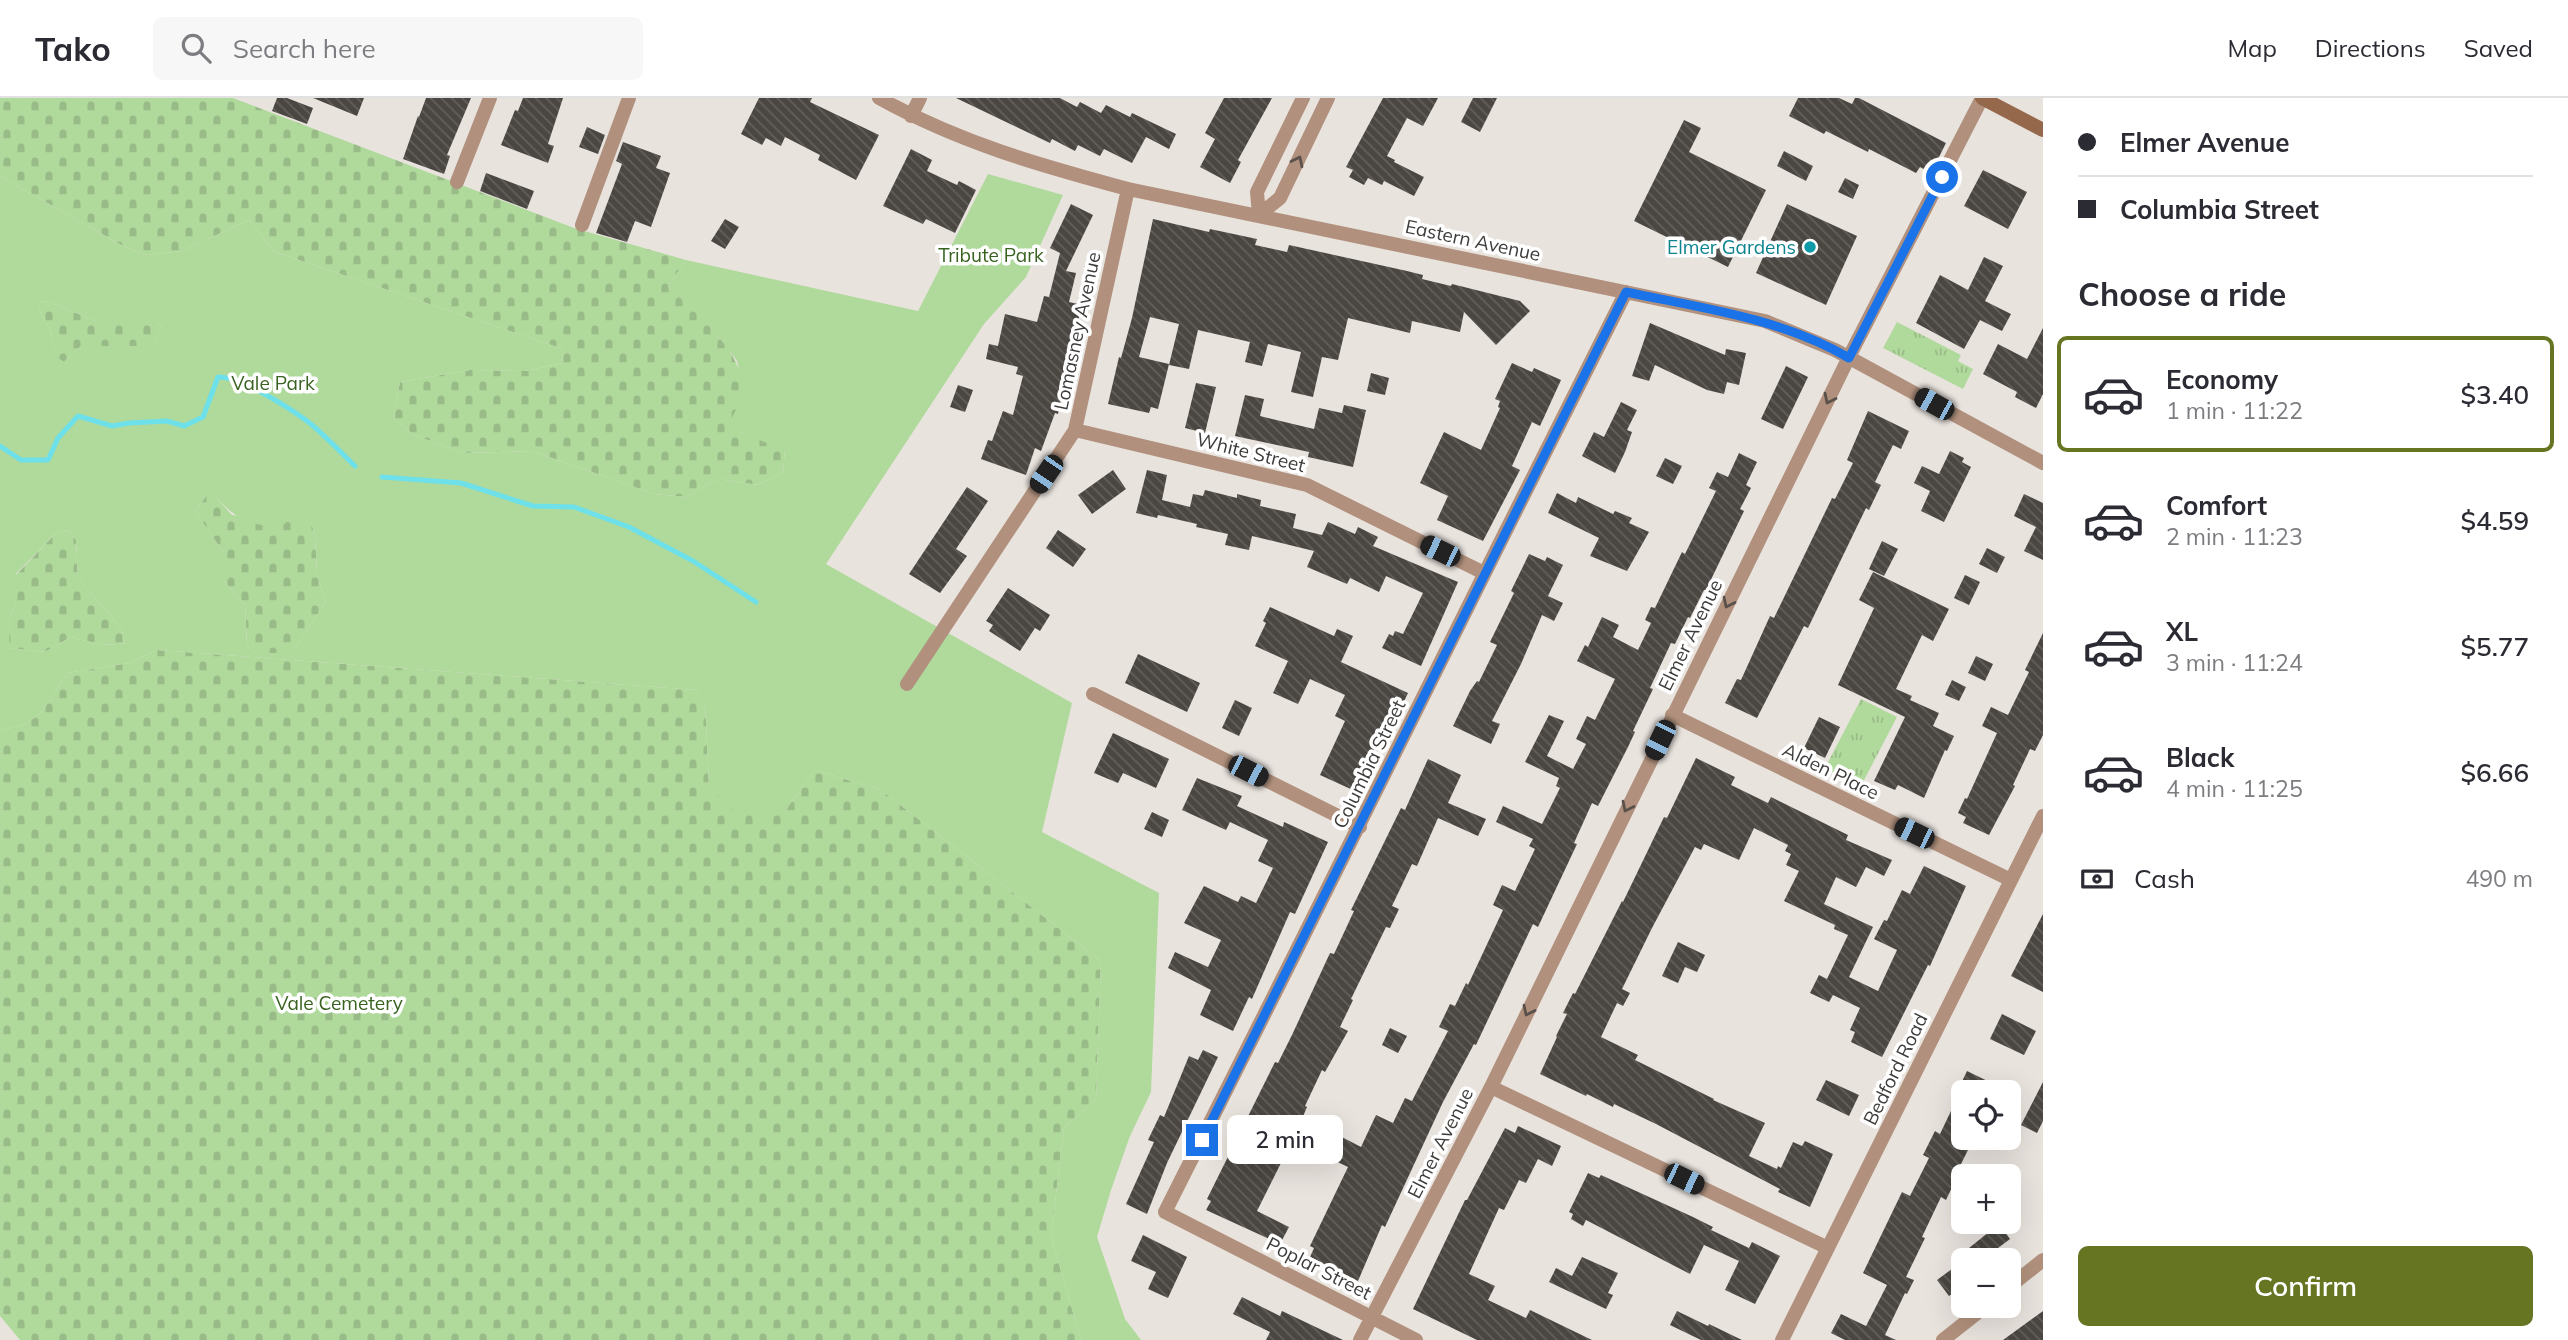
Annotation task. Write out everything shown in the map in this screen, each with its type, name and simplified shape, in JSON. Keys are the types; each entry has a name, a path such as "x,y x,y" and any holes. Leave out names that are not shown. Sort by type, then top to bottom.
{"main road":[{"path":"1982,98 2043,130"}],"street":[{"path":"457,182 490,98"},
{"path":"582,225 629,98"},
{"name":"Eastern Avenue","path":"879,98 911,116 1028,162 1128,188 1765,321 1835,349 2043,463"},
{"path":"911,116 920,98"},
{"path":"1259,215 1257,192 1303,98"},
{"path":"1259,215 1280,198 1328,98"},
{"name":"Elmer Avenue","path":"1360,1340 1491,1087 1849,358 1982,98"},
{"name":"Lomasney Avenue","path":"906,684 1075,430 1128,188"},
{"name":"Columbia Street","path":"1205,1232 1166,1212 1626,292"},
{"name":"White Street","path":"1075,430 1307,485 1484,573"},
{"path":"1093,694 1360,827"},
{"name":"Alden Place","path":"1672,715 2011,880"},
{"name":"Bedford Road","path":"1782,1340 2043,816"},
{"path":"1491,1087 1828,1248"},
{"name":"Poplar Street","path":"1205,1232 1416,1340"},
{"path":"2021,1277 2043,1260"},
{"path":"1942,1340 1970,1318"}],"green space":[{"path":"0,98 233,98 574,228 686,260 668,286 717,334 736,362 744,394 737,431 785,449 783,472 758,485 718,479 686,497 654,494 532,451 463,453 414,435 393,418 400,382 470,370 526,371 562,363 563,349 275,252 249,220 182,251 147,255 123,246 0,176"},
{"name":"Vale Park","path":"988,174 1063,195 1026,277 984,324 826,564 1072,703 1042,832 1159,893 1151,1092 1130,1136 1097,1237 1125,1319 1141,1340 1081,1340 1051,1236 1064,1128 1096,1100 1101,961 881,790 815,770 787,808 765,815 735,812 709,787 705,703 696,690 157,650 129,663 67,673 47,704 34,718 0,730 0,176 123,246 147,255 182,251 249,220 275,252 563,349 562,363 526,371 470,370 400,382 393,418 414,435 463,453 532,451 654,494 686,497 718,479 758,485 783,472 785,450 737,431 731,419 744,395 737,361 715,332 668,286 686,260 918,311","holes":["46,301 96,321 156,321 162,327 152,346 81,346 64,362 55,356 51,332 41,314 38,303","207,495 214,495 236,515 259,525 280,527 287,522 311,523 315,535 317,575 326,602 292,653 255,653 247,646 245,605 223,580 223,552 195,511","69,530 76,540 78,578 121,628 125,643 104,644 71,637 45,652 9,648 10,619 16,602 16,574 57,532"]},
{"path":"46,301 96,321 156,321 162,327 152,346 81,346 64,362 55,357 51,332 41,314 38,303"},
{"path":"1897,322 1961,355 1958,361 1973,369 1963,389 1883,348"},
{"path":"207,495 214,495 232,515 311,523 315,535 317,575 326,602 292,653 255,653 247,646 245,605 223,580 223,552 195,511"},
{"path":"69,530 76,540 78,578 121,628 125,643 104,644 71,637 45,652 8,648 10,619 16,602 16,575 57,532"},
{"name":"Vale Cemetery","path":"157,650 696,690 705,702 709,787 787,808 815,770 881,790 1101,961 1096,1100 1064,1128 1051,1236 1081,1340 20,1340 0,1316 0,730 34,718 47,704 67,673 129,663"},
{"path":"1861,699 1897,717 1861,786 1825,768"}],"building":[{"path":"277,98 287,98 313,108 307,124 272,111"},
{"path":"313,98 364,98 357,116"},
{"path":"426,98 471,98 447,155 450,156 444,174 403,159"},
{"path":"523,98 563,98 548,144 554,146 548,163 501,145 515,110 518,111"},
{"path":"759,98 812,98 810,102 879,135 856,180 818,160 820,155 785,137 781,146 766,138 762,145 741,134"},
{"path":"956,98 1060,98 1077,107 1080,102 1101,113 1106,105 1130,117 1132,113 1176,134 1169,149 1146,137 1132,163 1104,149 1100,156 1078,145 1075,151 1052,139 1050,143"},
{"path":"1224,98 1272,98 1238,160 1241,162 1230,183 1200,167 1215,139 1205,133"},
{"path":"1383,98 1438,98 1423,126 1407,118 1387,156 1424,177 1414,196 1384,181 1382,185 1368,178 1364,185 1349,177 1353,170 1346,167"},
{"path":"1473,98 1497,98 1480,132 1461,122"},
{"path":"1798,98 1839,98 1852,104 1855,98 1859,98 1946,143 1931,173 1920,167 1916,173 1869,149 1868,152 1826,131 1824,134 1789,116"},
{"path":"1684,120 1701,128 1689,152 1766,190 1728,267 1634,221"},
{"path":"587,127 605,135 598,154 579,147"},
{"path":"623,142 661,156 656,168 670,173 651,227 635,221 627,242 596,233 622,164 616,161"},
{"path":"911,149 932,160 927,171 957,185 959,181 976,190 955,233 926,219 923,224 883,206"},
{"path":"1784,151 1813,166 1806,181 1777,166"},
{"path":"1983,170 2027,192 2008,229 1964,206"},
{"path":"486,173 534,191 527,209 480,191"},
{"path":"1845,178 1859,185 1853,199 1838,192"},
{"path":"1071,204 1093,215 1066,271 1076,273 1069,302 1082,305 1060,394 1058,414 1055,413 1041,451 1035,448 1026,475 981,459 988,440 992,441 1003,411 1013,415 1023,376 1016,374 1018,367 986,359 989,344 998,346 1005,314 1037,322 1044,296 1049,297 1060,253 1050,248"},
{"name":"Elmer Gardens","path":"1787,204 1857,236 1826,305 1756,273"},
{"path":"725,219 739,227 725,249 711,241"},
{"path":"1153,219 1209,232 1210,229 1257,239 1255,245 1287,252 1289,245 1407,271 1423,275 1422,279 1520,301 1530,311 1496,345 1464,312 1460,332 1412,321 1410,333 1348,318 1338,360 1322,357 1313,397 1291,392 1301,352 1268,344 1262,366 1245,362 1250,342 1198,330 1189,369 1169,365 1179,324 1150,317 1139,357 1169,364 1158,409 1151,407 1149,413 1108,404 1132,318"},
{"path":"1984,257 2003,266 1985,301 2011,314 2002,331 1980,320 1964,349 1916,323 1940,275 1968,290"},
{"path":"1650,323 1725,355 1726,349 1746,353 1739,385 1727,382 1724,394 1707,390 1655,365 1649,381 1632,376"},
{"path":"2043,328 2043,394 2036,408 2015,397 2017,392 1983,374 1998,344 2027,359"},
{"path":"1512,363 1532,372 1534,368 1561,380 1540,426 1532,422 1512,466 1520,470 1483,541 1437,520 1448,496 1420,483 1444,432 1481,450 1500,408 1500,401 1495,399"},
{"path":"1786,366 1808,377 1783,429 1761,419"},
{"path":"1371,373 1389,378 1385,395 1367,391"},
{"path":"1196,383 1216,387 1205,433 1185,428"},
{"path":"958,385 973,390 965,412 950,407"},
{"path":"1245,395 1264,399 1260,416 1314,429 1319,408 1342,413 1344,405 1366,410 1353,467 1308,457 1309,452 1235,436"},
{"path":"1621,402 1637,410 1627,430 1632,432 1615,473 1582,456 1594,432 1604,437"},
{"path":"1868,411 1909,431 1901,449 1893,445 1875,482 1881,485 1869,510 1866,508 1808,628 1804,626 1757,718 1725,703 1737,679 1741,680 1770,616 1774,618 1832,498 1835,499 1853,463 1847,460"},
{"path":"1950,451 1964,458 1962,462 1971,467 1944,522 1921,511 1930,491 1914,483 1922,466 1939,474"},
{"path":"1739,453 1757,462 1746,485 1751,488 1740,509 1744,511 1706,590 1690,618 1688,617 1675,644 1671,643 1650,688 1653,689 1628,747 1598,806 1592,803 1574,843 1577,844 1538,927 1533,924 1476,1045 1474,1044 1443,1102 1385,1227 1382,1225 1358,1281 1310,1257 1314,1248 1310,1246 1348,1167 1327,1157 1338,1135 1361,1147 1376,1115 1393,1123 1405,1098 1412,1101 1448,1031 1439,1027 1450,1004 1455,1006 1466,983 1468,985 1503,910 1493,905 1502,885 1515,891 1535,849 1529,846 1533,839 1496,822 1503,806 1542,824 1560,788 1556,786 1559,778 1525,762 1549,715 1564,721 1547,756 1573,769 1586,744 1576,739 1587,716 1595,720 1615,679 1577,661 1585,645 1588,647 1602,617 1619,625 1613,637 1638,650 1651,623 1645,620 1651,607 1655,608 1716,491 1709,488 1717,472 1728,477"},
{"path":"1665,458 1682,466 1673,484 1656,476"},
{"path":"1113,470 1126,489 1092,514 1078,495"},
{"path":"1147,470 1167,475 1162,500 1190,507 1193,494 1203,496 1205,490 1237,498 1237,494 1261,500 1260,506 1296,514 1293,528 1322,535 1328,522 1355,534 1358,527 1378,537 1373,546 1458,582 1421,666 1382,648 1389,634 1393,636 1395,631 1403,634 1423,593 1386,576 1379,592 1350,578 1347,584 1307,567 1314,551 1252,536 1249,550 1225,545 1228,534 1158,515 1157,518 1136,513"},
{"path":"967,487 988,501 956,549 967,556 940,593 909,574"},
{"path":"1557,493 1576,503 1578,497 1613,514 1615,511 1632,518 1629,523 1649,532 1627,571 1590,556 1599,538 1548,513"},
{"path":"2024,494 2043,503 2043,560 2024,551 2036,527 2014,516"},
{"path":"1058,530 1086,549 1073,567 1046,548"},
{"path":"1882,541 1898,549 1884,576 1869,569"},
{"path":"1987,548 2005,557 1997,573 1979,564"},
{"path":"1529,554 1545,561 1547,557 1563,565 1548,596 1563,603 1554,621 1542,615 1492,721 1500,724 1491,744 1453,726 1497,645 1490,642"},
{"path":"1873,572 1949,609 1933,641 1922,635 1896,689 1912,696 1910,700 1939,713 1933,726 1954,736 1924,798 1898,785 1895,790 1874,781 1905,717 1838,685 1874,608 1859,600"},
{"path":"1965,575 1980,582 1969,605 1954,598"},
{"path":"1008,588 1050,615 1040,631 1035,628 1020,651 989,631 993,625 986,621"},
{"path":"1270,607 1334,636 1337,629 1353,636 1341,662 1408,693 1390,731 1385,729 1380,737 1355,791 1320,775 1345,721 1335,716 1345,695 1310,679 1298,704 1273,693 1288,661 1255,646"},
{"path":"2043,633 2043,735 2035,751 2030,749 2013,785 2015,786 1989,835 1963,823 1966,817 1958,813 1997,733 1982,726 1991,707 2008,715 2029,672 2025,670"},
{"path":"1138,654 1200,683 1187,712 1125,683"},
{"path":"1976,656 1993,664 1985,681 1968,673"},
{"path":"1952,680 1966,687 1959,701 1945,695"},
{"path":"1235,700 1252,708 1239,736 1222,728"},
{"path":"1819,717 1840,727 1825,758 1804,748"},
{"path":"1113,733 1169,759 1156,788 1123,773 1118,783 1094,773"},
{"path":"1696,758 1735,777 1731,785 1768,803 1771,797 1848,835 1846,840 1892,860 1884,876 1866,867 1856,887 1836,877 1824,904 1873,927 1849,977 1878,991 1897,950 1874,939 1884,920 1887,921 1902,890 1910,894 1924,866 1966,886 1930,966 1928,965 1882,1057 1851,1042 1855,1032 1850,1030 1860,1008 1833,995 1829,1002 1810,993 1819,975 1827,979 1848,935 1834,929 1835,925 1784,901 1799,871 1786,865 1791,854 1785,851 1788,845 1754,828 1739,860 1704,844 1701,850 1695,847 1622,989 1630,993 1623,1006 1617,1003 1601,1037 1638,1055 1635,1060 1765,1123 1749,1156 1777,1169 1778,1166 1781,1168 1793,1142 1802,1146 1805,1141 1833,1154 1810,1207 1656,1124 1540,1074 1567,1014 1563,1013"},
{"path":"1428,759 1461,775 1448,803 1486,819 1478,836 1438,818 1417,866 1412,864 1392,906 1399,909 1390,928 1386,927 1340,1027 1348,1031 1325,1072 1322,1070 1296,1133 1257,1211 1289,1227 1280,1244 1206,1210 1211,1201 1207,1199 1275,1062 1278,1063 1292,1035 1330,953 1334,954 1354,911 1351,910 1401,808 1405,810"},
{"path":"1197,778 1242,796 1237,806 1283,827 1284,822 1328,842 1295,914 1290,912 1252,999 1249,997 1233,1031 1200,1015 1211,990 1168,968 1175,952 1208,967 1221,940 1184,923 1204,886 1238,902 1241,896 1256,903 1273,868 1258,861 1268,840 1230,822 1226,830 1182,810"},
{"path":"1152,812 1169,820 1162,837 1144,829"},
{"path":"2043,914 2043,992 2011,976"},
{"path":"1678,942 1705,955 1697,972 1685,967 1678,983 1662,976"},
{"path":"2002,1014 2036,1031 2024,1055 1990,1039"},
{"path":"1390,1028 1407,1036 1398,1053 1382,1045"},
{"path":"1203,1050 1218,1057 1167,1163 1147,1214 1126,1204 1154,1142 1148,1140 1160,1115 1164,1117 1189,1056 1198,1060"},
{"path":"1967,1071 1985,1080 1963,1080"},
{"path":"1826,1080 1859,1095 1849,1116 1816,1100"},
{"path":"2043,1082 2043,1121 2037,1133 2021,1125"},
{"path":"1951,1111 1951,1150 1968,1150 1961,1164 1951,1164 1951,1190 1946,1200 1941,1197 1906,1277 1914,1280 1885,1335 1896,1340 1845,1340 1831,1333 1841,1314 1866,1326 1887,1285 1863,1273 1902,1192 1910,1196 1929,1158 1923,1155 1935,1131 1940,1134"},
{"path":"1518,1126 1561,1146 1552,1166 1538,1159 1526,1183 1519,1180 1504,1210 1499,1208 1469,1274 1495,1286 1488,1300 1526,1318 1530,1310 1592,1340 1477,1340 1413,1309 1465,1200 1505,1128 1515,1133"},
{"path":"1588,1173 1599,1178 1601,1175 1693,1217 1713,1227 1711,1230 1749,1248 1752,1242 1780,1256 1755,1304 1725,1290 1739,1261 1704,1245 1690,1274 1586,1220 1583,1226 1571,1219 1573,1214 1569,1212"},
{"path":"1986,1234 2006,1234 2010,1239 1998,1248 1969,1248"},
{"path":"1143,1235 1187,1257 1168,1298 1148,1289 1156,1272 1131,1261"},
{"path":"1582,1257 1618,1273 1608,1293 1613,1295 1606,1309 1549,1282 1556,1268 1572,1276"},
{"path":"1951,1270 1951,1295 1949,1296 1937,1280"},
{"path":"1242,1297 1280,1316 1282,1311 1343,1340 1266,1340 1270,1332 1233,1314"},
{"path":"1677,1311 1742,1340 1701,1340 1670,1325"},
{"path":"2043,1311 2043,1340 2003,1340"}],"waterway":[{"path":"0,446 21,460 48,460 58,438 78,416 112,426 167,421 184,426 203,417 218,377 251,387 288,408 313,426 355,466"},
{"path":"382,477 461,483 533,506 574,507 629,527 693,561 756,602"}],"place":[{"name":"Elmer Gardens","path":"1810,247"}],"route":[{"path":"1202,1140 1626,292 1765,321 1835,349 1849,358 1942,177"}],"park label":[{"name":"Tribute Park","path":"991,255"}]}
